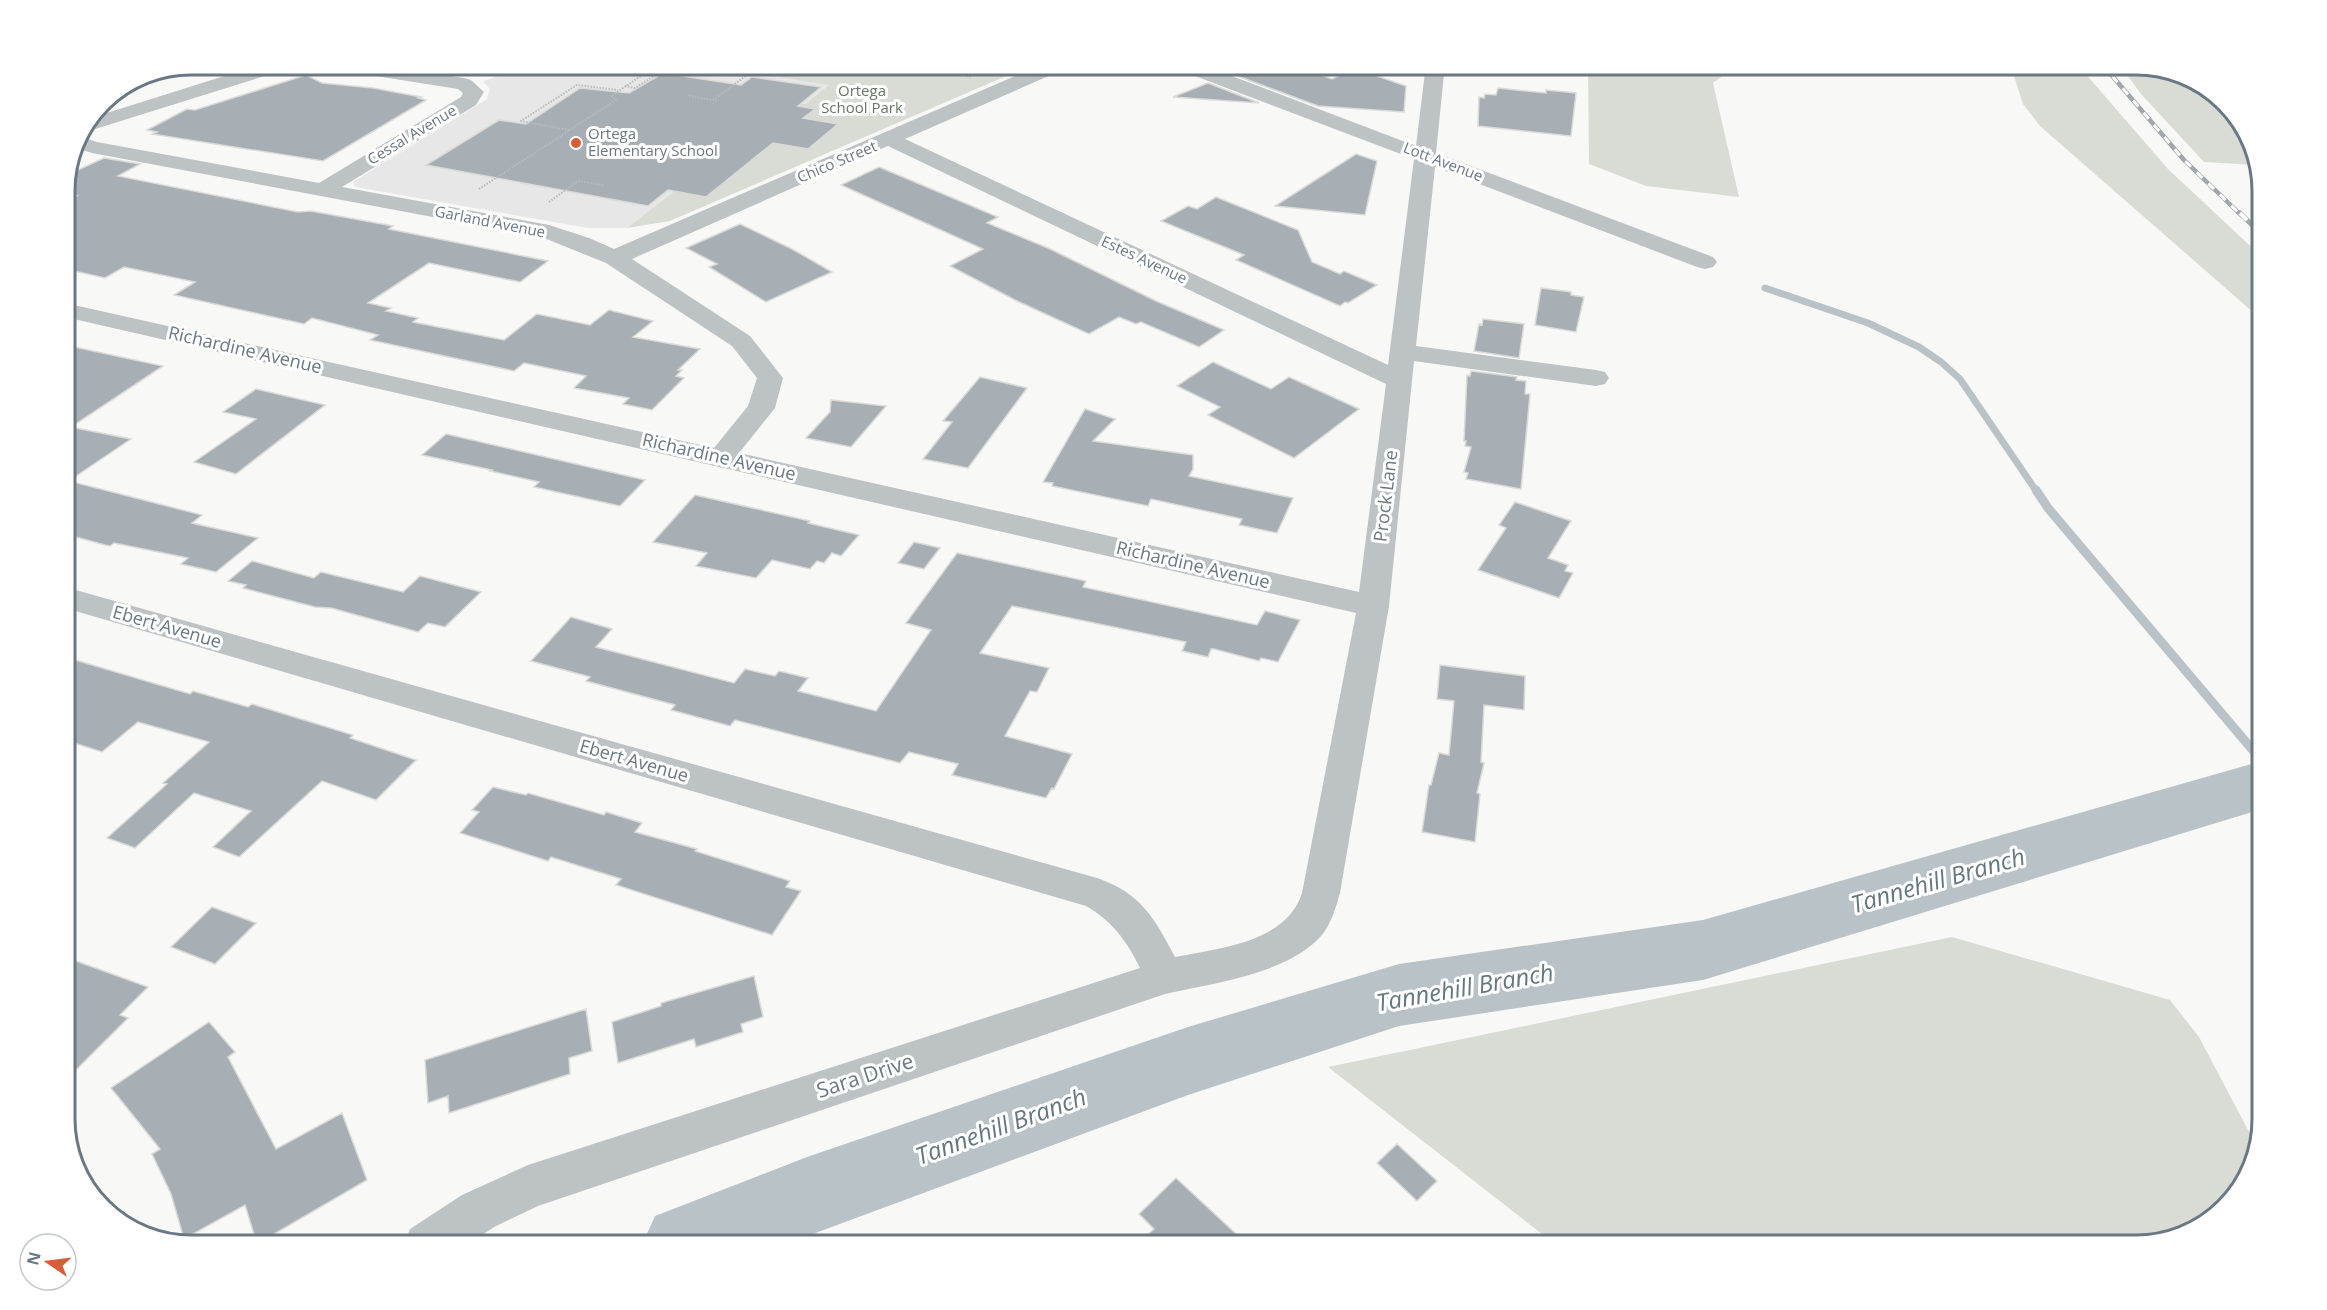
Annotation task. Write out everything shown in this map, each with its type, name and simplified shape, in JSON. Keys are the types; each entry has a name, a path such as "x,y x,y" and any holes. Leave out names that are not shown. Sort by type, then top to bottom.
{"street":[{"path":"98,122 249,75"},
{"name":"Cessal Avenue","path":"320,191 469,101 474,92 464,84 407,75"},
{"name":"Chico Street","path":"614,258 1035,75"},
{"name":"Lott Avenue","path":"1210,75 1705,262"},
{"name":"Prock Lane","path":"1308,922 1317,908 1321,893 1373,606 1435,75"},
{"name":"Estes Avenue","path":"889,139 1401,366 1596,378"},
{"name":"Garland Avenue","path":"85,145 320,191 549,232 614,258 741,341 770,378 761,408 721,457"},
{"name":"Richardine Avenue","path":"75,312 1373,606"},
{"name":"Ebert Avenue","path":"75,600 1097,894 1114,902 1130,915 1165,977"},
{"name":"Sara Drive","path":"441,1235 478,1211 528,1187 1165,977 1264,952 1291,939 1308,922"}],"path":[{"path":"479,189 616,100 611,96 643,75"},
{"path":"624,86 635,88 654,75"},
{"path":"713,100 748,75"},
{"path":"966,75 976,78"},
{"path":"570,130 521,121 577,85 619,90"},
{"path":"688,96 718,101"},
{"path":"549,202 578,181 603,184"}],"shaded area":[{"name":"Ortega Elementary School","path":"502,75 724,75 738,77 767,75 830,84 805,104 790,101 627,228 588,228 355,187 353,182 487,99 490,89 483,81"}],"green space":[{"name":"Ortega School Park","path":"765,75 1009,75 670,221 627,228 790,101 805,104 829,85"},
{"path":"1588,75 1724,75 1713,83 1739,197 1646,186 1589,164"},
{"path":"2014,75 2087,75 2168,169 2252,248 2252,311 2040,126 2023,104"},
{"path":"2127,75 2166,79 2207,99 2232,127 2240,140 2249,165 2204,162 2141,94"},
{"path":"1952,937 2170,1000 2199,1037 2251,1135 2243,1163 2228,1190 2218,1201 2207,1211 2180,1226 2151,1234 1543,1235 1328,1067"}],"building":[{"path":"306,75 322,83 373,88 421,97 418,98 426,100 323,161 152,134 157,132 147,130 187,109 195,110"},
{"path":"660,75 676,75 741,85 752,77 821,87 798,106 815,109 803,118 838,124 808,149 773,143 706,197 668,190 648,206 426,165 499,120 526,124 580,88 629,93"},
{"path":"1235,75 1321,75 1332,79 1340,75 1374,75 1406,86 1404,112 1318,106"},
{"path":"1208,83 1259,103 1173,97"},
{"path":"1498,88 1546,93 1546,90 1576,93 1571,136 1478,126 1479,97 1484,98 1485,94 1496,95"},
{"path":"1356,154 1377,161 1365,215 1275,206"},
{"path":"104,158 140,164 118,176 298,212 311,211 393,226 389,229 548,261 520,282 429,263 368,303 391,308 386,311 418,318 413,322 504,340 537,314 590,325 609,310 653,321 633,337 700,349 678,370 682,370 676,376 684,378 652,410 623,404 629,398 574,388 586,376 524,363 514,371 370,340 378,335 312,318 304,324 174,295 195,282 124,267 105,278 75,271 75,197 77,196 75,196 75,183 78,170"},
{"path":"879,167 998,217 987,223 1048,248 1156,301 1224,330 1199,347 1141,322 1136,324 1119,317 1089,334 1017,301 950,266 983,249 841,185"},
{"path":"1216,197 1298,230 1312,262 1340,274 1344,271 1377,285 1340,306 1236,260 1244,255 1161,221 1188,206 1197,209"},
{"path":"740,224 792,249 832,272 766,302 709,267 717,264 686,248"},
{"path":"1541,288 1571,292 1571,295 1584,297 1576,332 1535,325"},
{"path":"1483,319 1524,324 1519,358 1474,351 1479,324 1482,325"},
{"path":"75,347 163,366 75,424"},
{"path":"1213,362 1271,389 1289,377 1359,409 1294,458 1208,415 1220,407 1177,386"},
{"path":"1471,371 1517,377 1516,380 1526,381 1525,394 1530,394 1521,489 1466,479 1468,473 1464,472 1471,447 1465,446 1466,441 1464,441 1467,375 1470,376"},
{"path":"980,377 1027,388 968,468 923,459 952,422 943,421"},
{"path":"256,389 325,405 236,474 194,462 256,419 223,412"},
{"path":"831,400 886,406 851,447 806,438 830,412"},
{"path":"1085,409 1115,419 1093,441 1193,455 1193,469 1189,476 1293,498 1277,533 1239,525 1242,519 1151,499 1148,506 1052,486 1053,483 1043,482"},
{"path":"75,428 131,439 75,477"},
{"path":"446,434 645,480 620,506 534,487 539,482 422,455"},
{"path":"75,483 202,515 192,523 258,538 216,572 181,564 188,558 114,543 110,546 75,537"},
{"path":"695,495 810,521 808,523 859,535 841,556 832,553 824,563 817,561 810,569 772,560 756,578 696,566 707,553 653,542"},
{"path":"1515,502 1571,521 1548,558 1568,565 1565,571 1573,573 1559,598 1478,570 1506,528 1499,525"},
{"path":"914,542 940,548 924,569 898,563"},
{"path":"957,553 1086,581 1083,587 1257,625 1265,611 1300,620 1278,662 1261,658 1259,661 1214,649 1211,649 1208,657 1182,651 1186,642 1012,606 980,653 1049,668 1037,692 1030,691 1005,736 1072,754 1054,789 1052,788 1046,798 952,775 958,764 909,752 900,763 735,720 730,726 671,710 675,705 586,681 590,677 531,661 571,617 612,629 596,647 734,683 745,669 775,676 779,671 808,678 798,691 876,711 931,630 906,623"},
{"path":"252,561 314,578 321,572 403,592 420,576 481,592 445,627 428,623 418,632 331,608 315,607 243,588 246,585 228,581"},
{"path":"75,660 190,694 193,691 248,707 252,704 353,735 350,738 416,760 376,800 322,781 239,857 213,847 251,811 194,793 135,848 107,838 209,742 138,722 102,752 75,743"},
{"path":"1440,665 1525,676 1524,710 1484,705 1481,762 1484,763 1477,793 1480,794 1475,842 1422,832 1429,785 1431,785 1439,753 1449,755 1454,701 1437,699"},
{"path":"493,787 526,795 528,793 604,815 606,812 642,823 635,832 697,849 695,851 790,881 786,887 801,891 772,935 616,885 621,879 551,857 548,861 460,833 479,812 472,810"},
{"path":"212,907 256,923 215,964 171,947"},
{"path":"75,961 148,987 120,1015 128,1018 75,1071"},
{"path":"754,976 763,1017 741,1024 743,1032 696,1047 694,1039 618,1063 612,1022 661,1006 661,1003"},
{"path":"586,1009 592,1051 569,1058 570,1074 449,1113 448,1096 428,1103 425,1060"},
{"path":"209,1022 235,1052 228,1057 276,1149 342,1113 367,1180 272,1235 254,1235 245,1205 191,1235 183,1234 171,1194 152,1154 160,1149 111,1088"},
{"path":"1397,1144 1437,1181 1417,1201 1377,1163"},
{"path":"1176,1178 1237,1235 1147,1235 1154,1229 1139,1214"}],"waterway":[{"path":"1765,288 1868,323 1919,347 1941,362 1960,379 2037,492"},
{"path":"2036,490 2048,508 2252,749"},
{"name":"Tannehill Branch","path":"709,1235 807,1196 1188,1061 1399,995 1703,950 2252,788"}],"railway":[{"path":"2111,75 2184,160 2241,215"},
{"path":"2240,213 2252,225"}],"place":[{"name":"Ortega Elementary School","path":"576,143"}]}
